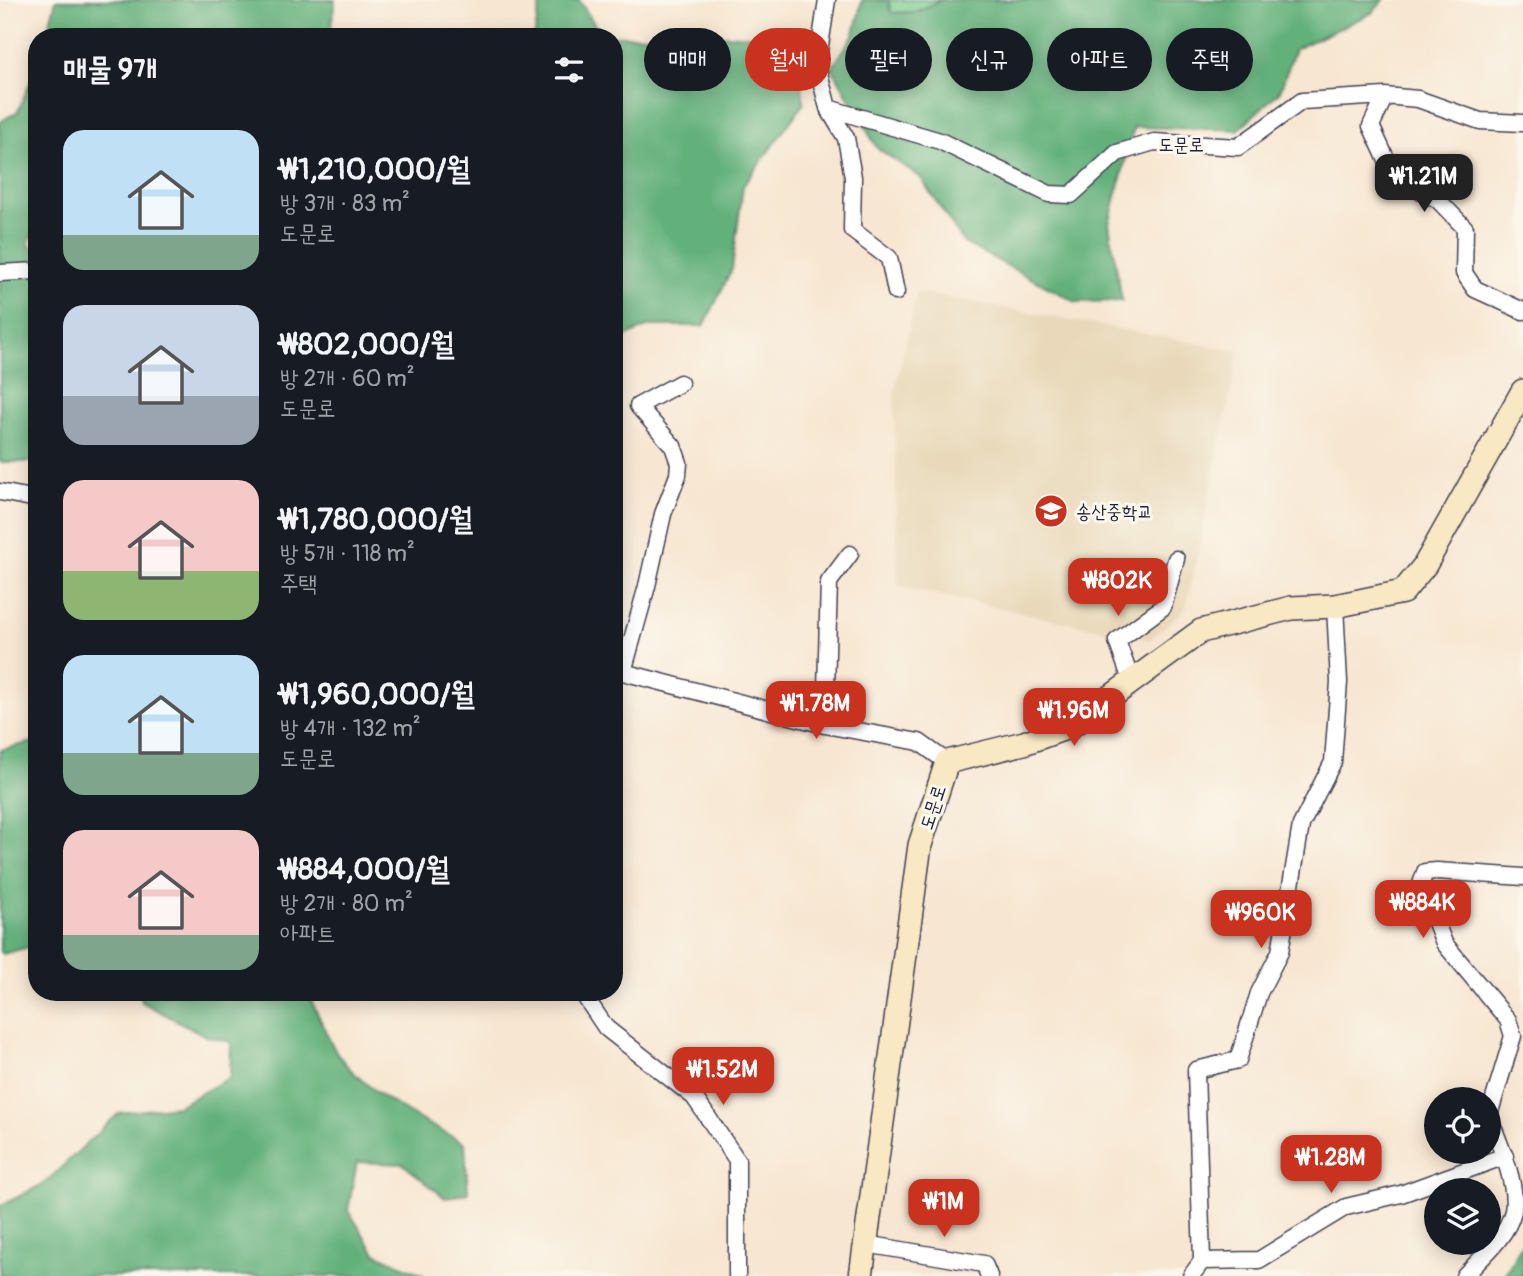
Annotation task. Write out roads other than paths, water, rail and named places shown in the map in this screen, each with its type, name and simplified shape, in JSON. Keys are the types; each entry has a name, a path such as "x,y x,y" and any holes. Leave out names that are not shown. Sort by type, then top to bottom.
{"street":[{"path":"827,0 817,65 828,107 846,138 853,177 852,230 889,258 896,292"},
{"path":"1385,96 1371,126 1396,180 1437,199 1465,228 1464,272 1475,289 1523,311"},
{"name":"도문로","path":"828,107 940,141 1049,194 1071,195 1117,153 1154,142 1238,147 1302,101 1385,96 1418,99 1480,121 1523,123"},
{"path":"0,273 28,271"},
{"path":"623,658 647,586 663,514 678,475 673,446 638,406 680,383"},
{"name":"도문로","path":"861,1276 920,845 947,762 1024,743 1071,726 1201,631 1291,608 1335,606 1403,592 1425,565 1523,391"},
{"path":"0,492 28,497"},
{"path":"825,724 829,582 850,554"},
{"path":"1131,680 1117,641 1163,607 1176,559"},
{"path":"1191,1276 1202,1261 1196,1070 1238,1060 1259,993 1280,952 1301,825 1333,762 1339,682 1335,606"},
{"path":"623,671 825,724 919,742 947,762"},
{"path":"1498,1087 1511,1043 1508,1020 1444,943 1421,884 1425,872 1437,871 1523,877"},
{"path":"588,1001 606,1028 694,1097 737,1160 737,1276"},
{"path":"1464,1276 1496,1242 1513,1211 1505,1156 1501,1146"},
{"path":"1202,1261 1259,1260 1346,1207 1401,1194 1505,1156"},
{"path":"866,1244 984,1264 989,1276"}],"place":[{"name":"송산중학교","path":"1051,511"}]}
